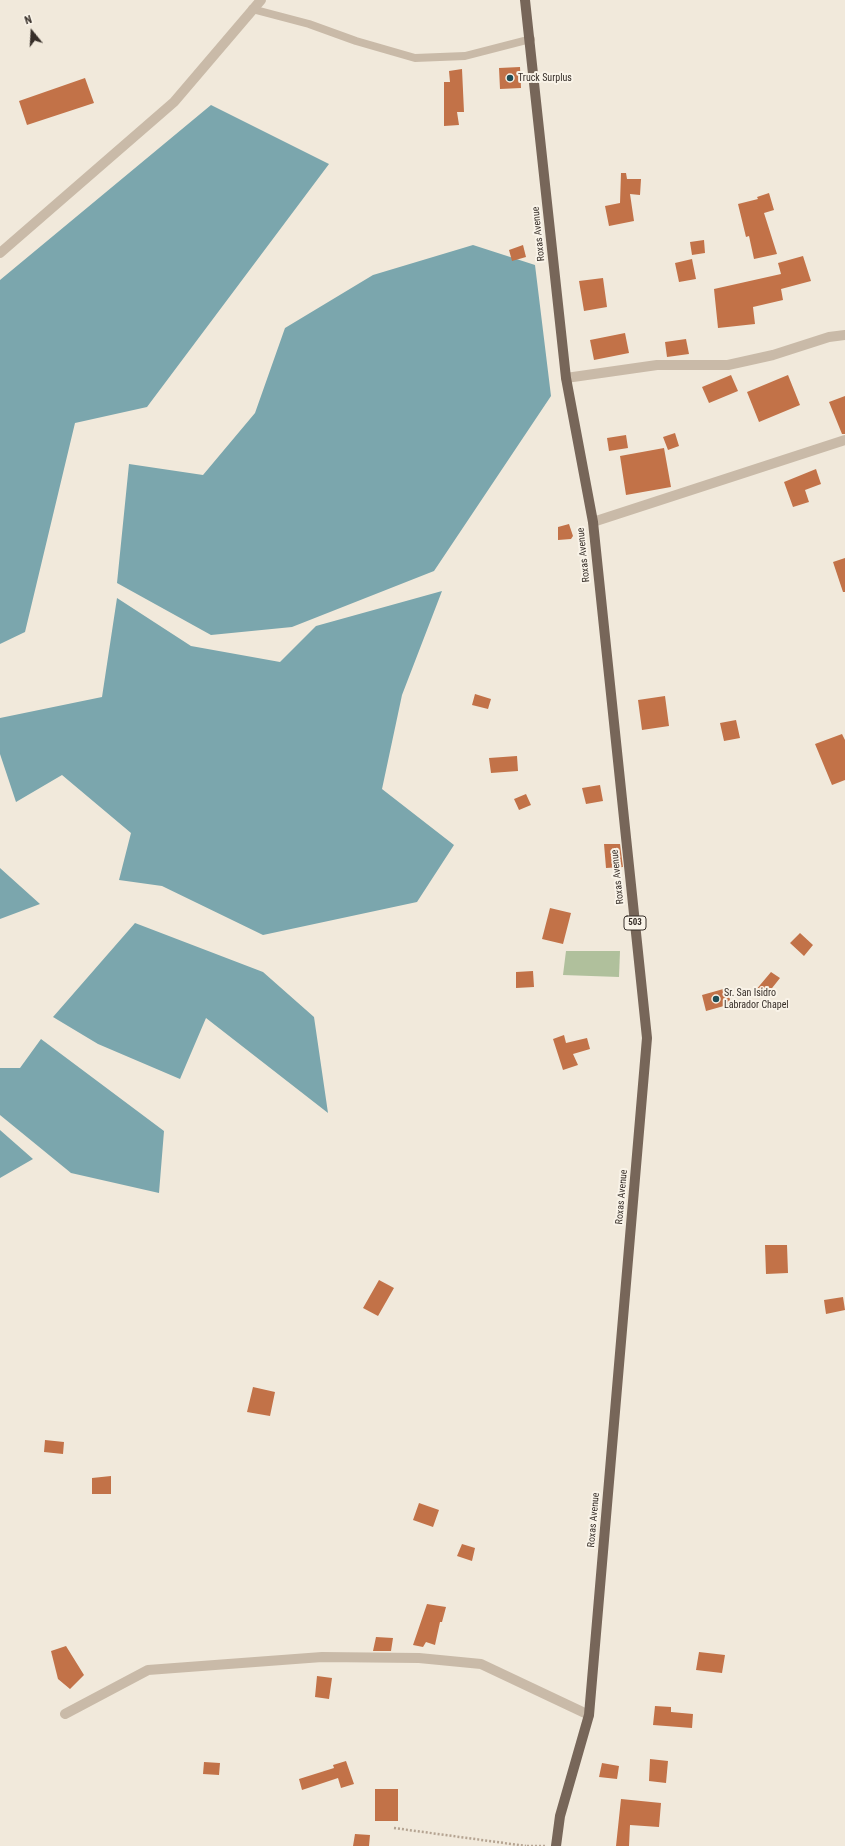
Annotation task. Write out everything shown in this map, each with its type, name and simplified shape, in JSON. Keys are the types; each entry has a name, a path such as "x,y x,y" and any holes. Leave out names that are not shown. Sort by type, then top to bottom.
{"main road":[{"name":"Roxas Avenue","path":"526,0 566,378 593,522 647,1038 589,1715 560,1816 556,1846"}],"street":[{"path":"0,253 174,102 261,0"},
{"path":"566,378 657,365 728,365 774,355 829,337 845,335"},
{"path":"593,522 845,440"},
{"path":"65,1714 148,1670 322,1657 419,1658 481,1664 589,1715"}],"lane":[{"path":"252,9 309,24 356,41 415,58 465,56 531,39"}],"path":[{"path":"394,1828 526,1846 556,1846"}],"green space":[{"path":"566,951 620,951 619,977 563,975"}],"water":[{"path":"211,105 329,164 147,407 75,423 25,632 0,644 0,280"},
{"path":"473,245 535,265 551,396 434,571 292,627 211,635 117,583 129,464 203,475 255,413 285,328 373,275"},
{"path":"442,591 402,695 382,789 454,845 417,902 263,935 162,886 119,880 131,833 62,775 16,802 0,754 0,718 102,697 117,598 191,646 280,662 316,626"},
{"path":"0,868 40,904 0,919"},
{"path":"135,923 263,972 314,1017 328,1113 206,1018 180,1079 98,1044 53,1017"},
{"path":"41,1039 164,1131 159,1193 71,1173 0,1115 0,1068 20,1068"},
{"path":"0,1130 33,1159 0,1178"}],"building":[{"name":"Truck Surplus","path":"520,67 521,88 500,89 499,68"},
{"path":"462,69 464,112 457,112 459,125 444,126 444,82 450,82 449,71"},
{"path":"85,78 94,103 27,125 19,101"},
{"path":"621,173 626,173 627,179 641,179 640,195 630,194 634,221 609,226 605,206 620,203"},
{"path":"769,193 774,210 764,213 777,254 754,259 749,236 746,237 738,204 758,199 757,197"},
{"path":"704,240 705,253 692,255 690,242"},
{"path":"523,245 526,257 512,261 509,250"},
{"path":"803,256 811,281 781,289 783,300 753,307 755,324 718,328 714,289 781,274 778,263"},
{"path":"692,259 696,279 679,282 675,263"},
{"path":"603,278 607,307 584,311 579,281"},
{"path":"625,333 629,353 594,360 590,340"},
{"path":"686,339 689,354 667,357 665,342"},
{"path":"731,375 738,391 709,403 702,387"},
{"path":"788,375 800,405 759,422 747,392"},
{"path":"845,396 845,434 842,434 829,402"},
{"path":"675,433 679,446 668,450 663,437"},
{"path":"626,435 628,448 609,451 607,438"},
{"path":"664,448 671,487 626,495 620,456"},
{"path":"816,469 821,484 805,490 809,502 793,507 784,482"},
{"path":"569,524 573,536 571,539 558,540 558,527"},
{"path":"845,558 845,592 843,592 833,562"},
{"path":"475,694 491,699 488,709 472,705"},
{"path":"665,696 669,726 642,730 638,700"},
{"path":"736,720 740,738 724,741 720,723"},
{"path":"842,734 845,740 845,780 832,785 815,744"},
{"path":"517,756 518,771 491,773 489,758"},
{"path":"600,785 603,801 586,804 582,788"},
{"path":"526,794 531,805 519,810 514,799"},
{"path":"604,844 620,844 623,867 606,868"},
{"path":"550,908 571,913 563,944 542,939"},
{"path":"800,933 813,945 804,956 790,943"},
{"path":"533,971 534,987 516,988 516,972"},
{"path":"771,972 780,978 765,997 755,991"},
{"name":"Sr. San Isidro Labrador Chapel","path":"727,988 731,1004 706,1011 702,995"},
{"path":"564,1035 566,1043 587,1038 590,1049 573,1054 578,1065 563,1070 553,1039"},
{"path":"765,1245 787,1245 788,1273 766,1274"},
{"path":"379,1280 394,1288 378,1316 363,1308"},
{"path":"843,1297 845,1310 826,1314 824,1300"},
{"path":"253,1387 275,1392 270,1416 247,1412"},
{"path":"45,1440 64,1442 63,1454 44,1452"},
{"path":"111,1476 111,1494 92,1494 92,1478"},
{"path":"419,1503 439,1510 433,1527 413,1520"},
{"path":"462,1544 475,1548 472,1561 457,1556"},
{"path":"427,1604 446,1607 442,1622 440,1622 435,1645 426,1642 423,1647 413,1645"},
{"path":"376,1637 393,1638 391,1651 373,1651"},
{"path":"66,1646 84,1675 70,1689 58,1679 51,1651"},
{"path":"699,1652 725,1655 722,1673 696,1670"},
{"path":"317,1676 332,1678 329,1699 315,1697"},
{"path":"655,1706 671,1707 671,1712 693,1714 692,1728 653,1725"},
{"path":"650,1759 668,1761 666,1783 649,1781"},
{"path":"346,1761 354,1784 341,1788 338,1778 302,1790 299,1779 334,1768 333,1765"},
{"path":"204,1762 220,1763 219,1775 203,1774"},
{"path":"602,1763 619,1766 617,1779 599,1777"},
{"path":"375,1789 398,1789 398,1821 375,1821"},
{"path":"621,1799 661,1803 659,1827 630,1825 629,1846 616,1846"},
{"path":"355,1834 370,1835 369,1846 353,1846"}],"place":[{"name":"Truck Surplus","path":"510,78"},
{"name":"Sr. San Isidro Labrador Chapel","path":"716,999"}]}
